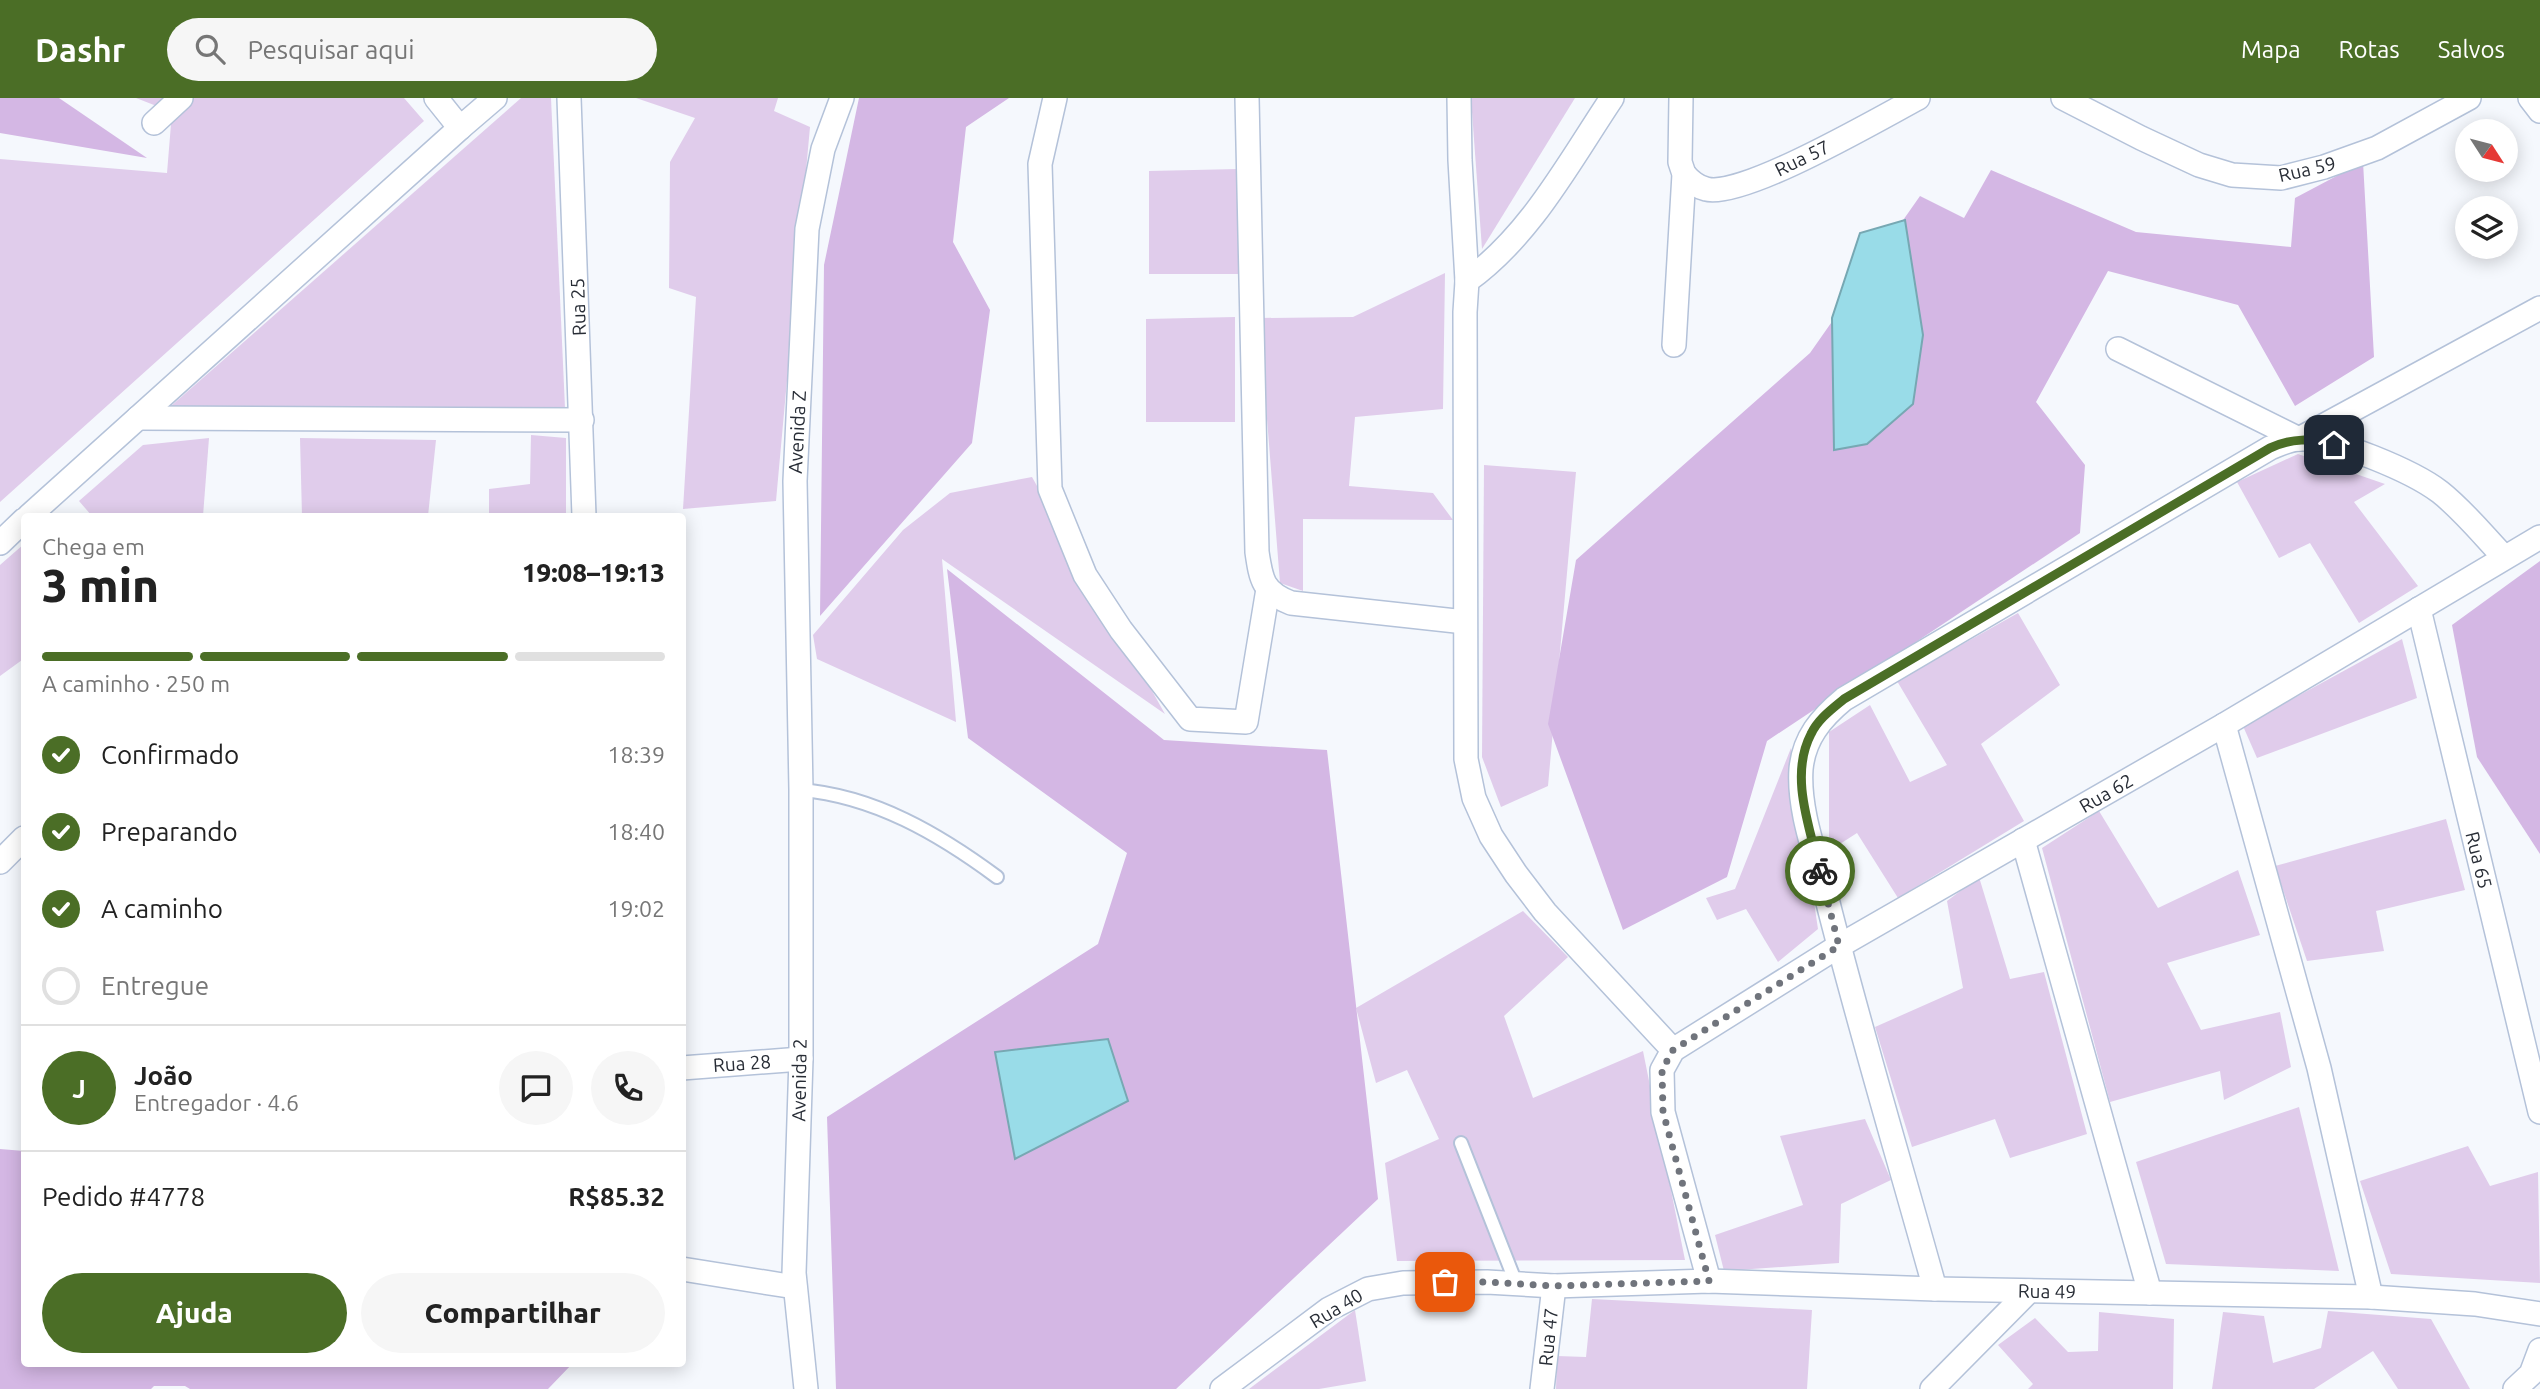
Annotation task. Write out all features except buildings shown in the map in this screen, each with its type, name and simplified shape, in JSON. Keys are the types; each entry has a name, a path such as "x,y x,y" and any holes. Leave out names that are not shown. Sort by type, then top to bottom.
{"street":[{"path":"154,123 181,98"},
{"path":"436,98 460,128"},
{"path":"32,513 495,98"},
{"name":"Rua 25","path":"569,98 584,513"},
{"name":"Avenida Z","path":"801,780 795,481 807,229 823,149 842,98"},
{"path":"1055,98 1040,164 1050,489 1085,575 1121,630 1190,719 1246,722 1268,589"},
{"path":"1247,98 1257,552 1261,579 1278,598 1309,606 1465,622"},
{"path":"1459,98 1467,281 1466,759 1474,798 1491,836 1545,912 1673,1050 1662,1070 1663,1112 1709,1281"},
{"path":"1467,281 1501,254 1526,225 1612,98"},
{"path":"1674,345 1684,174 1680,162 1681,98"},
{"name":"Rua 57","path":"1684,174 1692,183 1707,190 1725,190 1772,173 1918,98"},
{"name":"Rua 59","path":"2063,98 2199,164 2232,175 2281,178 2324,167 2377,148 2469,98"},
{"path":"2530,98 2540,111"},
{"path":"2299,439 2540,308"},
{"path":"2118,349 2299,439"},
{"path":"138,418 582,420"},
{"path":"1935,1289 1808,827 1801,772 1803,755 1811,733 1825,715 1844,699 2286,441 2315,440 2352,450 2408,473 2439,491 2504,557"},
{"path":"0,542 21,523"},
{"name":"Rua 62","path":"1673,1050 1839,946 2224,725 2540,537"},
{"name":"Rua 65","path":"2418,609 2540,1112"},
{"path":"2224,725 2319,1068 2371,1297"},
{"name":"Avenida 2","path":"801,780 796,1287 806,1389"},
{"path":"2023,840 2150,1293"},
{"path":"7,858 21,842"},
{"name":"Rua 28","path":"686,1068 800,1059"},
{"path":"686,1270 796,1287"},
{"name":"Rua 49","path":"1554,1286 1709,1281 1935,1289 2371,1297 2475,1304 2540,1314"},
{"name":"Rua 40","path":"1222,1389 1329,1309 1368,1289 1403,1283 1516,1283 1554,1286"},
{"name":"Rua 47","path":"1542,1389 1554,1286"},
{"path":"1932,1389 2029,1291"},
{"path":"2526,1382 2540,1350"}],"lane":[{"path":"801,780 832,793 859,800 958,848 997,877"},
{"path":"1461,1143 1516,1283"}],"shaded area":[{"path":"0,98 59,98 147,158 0,133"},
{"path":"136,98 404,98 424,121 0,502 0,159 167,173 172,112"},
{"path":"521,98 551,98 565,408 171,406"},
{"path":"636,98 778,98 774,111 810,127 776,501 683,509 696,297 669,288 670,162 695,118"},
{"path":"859,98 1009,98 966,127 953,242 990,310 972,443 820,616 824,265"},
{"path":"1471,98 1575,98 1482,249"},
{"path":"2363,162 2374,357 2295,406 2238,305 2108,271 2036,402 2085,465 2080,533 1767,741 1727,877 1623,930 1548,724 1576,560 1810,353 1920,196 1964,218 1991,170 2136,232 2291,247 2295,198"},
{"path":"1238,169 1238,274 1149,274 1149,171"},
{"path":"1445,273 1443,409 1355,417 1349,486 1433,493 1453,520 1303,519 1303,591 1280,583 1259,318 1353,317"},
{"path":"1235,317 1235,422 1146,422 1146,319"},
{"path":"531,435 566,438 566,513 489,513 489,489 530,484"},
{"path":"209,438 203,513 89,513 79,501 143,445"},
{"path":"300,438 436,440 428,513 302,513"},
{"path":"2298,454 2385,484 2354,502 2418,586 2359,623 2310,543 2279,558 2237,482"},
{"path":"1484,465 1576,472 1548,786 1501,807 1482,757"},
{"path":"1032,477 1165,714 942,559 956,722 817,659 813,635 903,530 950,493"},
{"path":"21,547 21,661 0,676 0,565"},
{"path":"2540,561 2540,854 2477,757 2452,625"},
{"path":"947,569 1164,740 1327,750 1378,1199 1176,1389 836,1389 827,1117 1098,944 1127,853 968,738"},
{"path":"2018,613 2060,685 1981,744 2024,821 1898,898 1857,833 1829,851 1829,732 1870,705 1910,782 1947,765 1897,681"},
{"path":"2402,639 2417,698 2257,758 2243,726"},
{"path":"1791,748 1818,929 1778,962 1746,909 1717,920 1706,898 1735,889"},
{"path":"2099,811 2158,908 2238,870 2260,935 2167,963 2201,1030 2280,1012 2291,1067 2224,1100 2220,1071 2110,1102 2042,848"},
{"path":"2446,819 2465,890 2376,911 2384,951 2307,961 2275,866"},
{"path":"1979,877 2010,979 2044,972 2087,1134 2010,1158 1995,1119 1912,1147 1875,1027 1963,988 1947,901"},
{"path":"1523,911 1568,957 1504,1016 1533,1098 1643,1051 1685,1260 1397,1261 1385,1163 1439,1139 1407,1070 1376,1083 1356,1008"},
{"path":"2299,1107 2339,1271 2166,1264 2136,1162"},
{"path":"1865,1119 1891,1180 1841,1204 1839,1263 1724,1271 1715,1235 1803,1205 1780,1136"},
{"path":"2468,1146 2490,1186 2538,1172 2540,1283 2391,1274 2360,1181"},
{"path":"0,1149 21,1151 21,1367 569,1367 548,1389 190,1389 185,1386 154,1386 151,1389 0,1389"},
{"path":"1592,1299 1812,1310 1807,1389 1556,1389 1557,1356 1586,1357"},
{"path":"1355,1310 1366,1381 1319,1389 1249,1389"},
{"path":"2328,1311 2431,1319 2470,1389 2398,1389 2373,1351 2314,1389 2212,1389 2223,1312 2264,1316 2273,1363 2321,1348"},
{"path":"2099,1312 2174,1319 2173,1389 2028,1389 2033,1384 1998,1345 2035,1318 2068,1352 2098,1351"}],"water":[{"path":"1905,220 1923,335 1913,404 1867,444 1834,450 1832,318 1860,233"},
{"path":"1108,1039 1128,1101 1015,1159 995,1052"}],"way so far":[{"path":"1445,1282 1554,1286 1709,1281 1663,1112 1662,1070 1673,1050 1839,946 1820,871"}],"route":[{"path":"1820,871 1808,827 1803,794 1803,755 1811,733 1825,715 1844,699 2270,448 2299,439 2334,445"}]}
